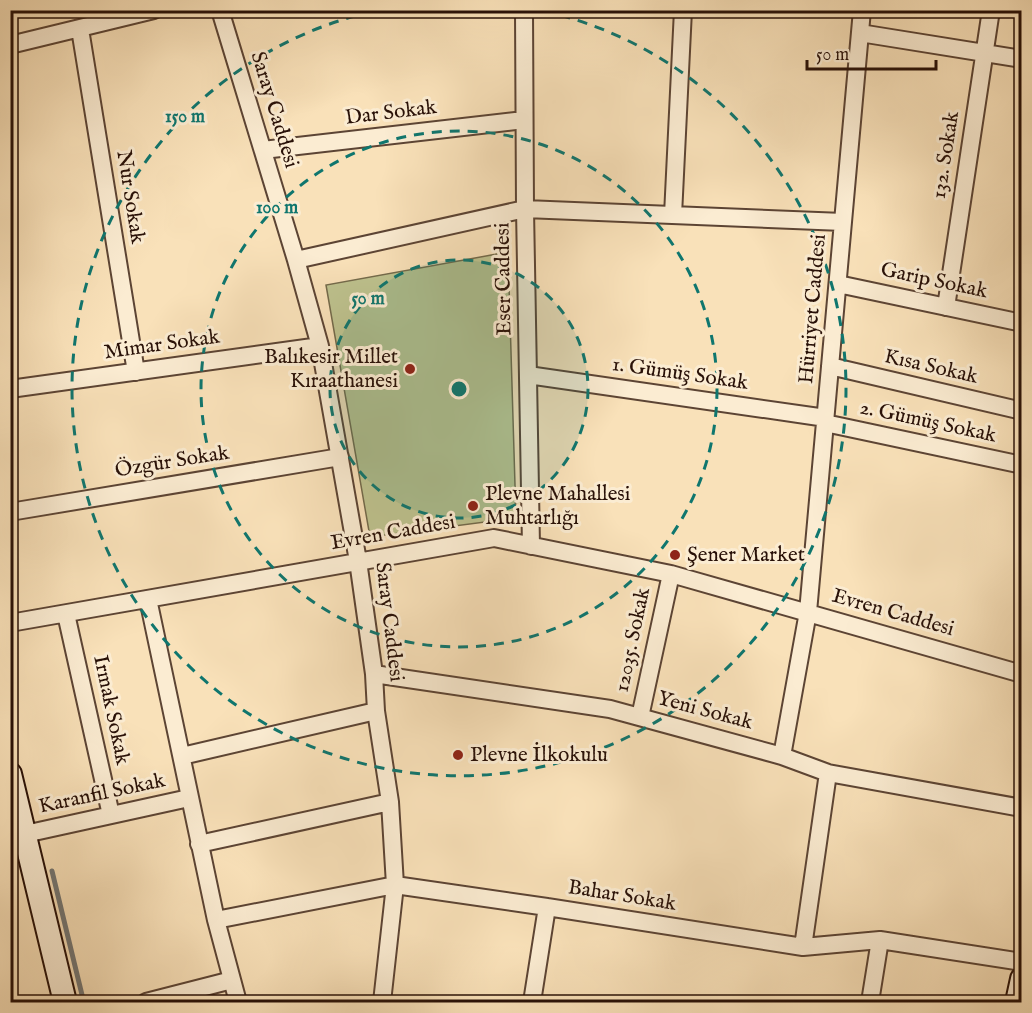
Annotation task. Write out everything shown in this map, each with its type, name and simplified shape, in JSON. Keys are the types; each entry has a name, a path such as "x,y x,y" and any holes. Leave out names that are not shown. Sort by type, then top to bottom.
{"main road":[{"path":"12,788 65,1002"},
{"path":"1017,1002 1022,980"}],"street":[{"path":"10,45 80,29 122,15 154,10"},
{"name":"Saray Caddesi","path":"220,10 320,346 358,561 374,674 376,711 390,802 395,885 382,1002"},
{"name":"Eser Caddesi","path":"524,10 531,546"},
{"path":"673,215 683,10"},
{"name":"Hürriyet Caddesi","path":"782,756 808,612 862,10"},
{"name":"132. Sokak","path":"946,307 991,10"},
{"name":"Nur Sokak","path":"80,29 136,372"},
{"path":"860,33 1022,59"},
{"name":"Dar Sokak","path":"263,150 524,120"},
{"path":"296,260 525,209 843,222"},
{"name":"Garip Sokak","path":"838,284 1022,322"},
{"name":"Mimar Sokak","path":"10,389 320,346"},
{"name":"Kısa Sokak","path":"830,366 1022,411"},
{"name":"1. Gümüş Sokak","path":"528,375 825,420"},
{"name":"2. Gümüş Sokak","path":"825,420 1022,465"},
{"name":"Özgür Sokak","path":"10,512 340,457"},
{"name":"Evren Caddesi","path":"10,623 494,538 671,574 1022,674"},
{"name":"12035. Sokak","path":"640,717 671,574"},
{"path":"148,599 199,844 238,1002"},
{"name":"Irmak Sokak","path":"66,614 111,814"},
{"name":"Yeni Sokak","path":"374,674 610,709 782,756 828,773 1022,808"},
{"path":"182,756 376,711"},
{"path":"803,947 828,773"},
{"name":"Karanfil Sokak","path":"25,834 189,798"},
{"path":"199,844 390,802"},
{"name":"Bahar Sokak","path":"216,920 395,885 803,947 880,940 1022,962"},
{"path":"532,1002 547,907"},
{"path":"870,1002 880,940"},
{"path":"146,1002 231,980"}],"green space":[{"path":"508,252 516,518 370,537 326,285"}],"waterway":[{"path":"52,871 83,999"}],"place":[{"name":"Balıkesir Millet Kıraathanesi","path":"410,369"},
{"name":"Plevne Mahallesi Muhtarlığı","path":"473,506"},
{"name":"Şener Market","path":"675,555"},
{"name":"Plevne İlkokulu","path":"458,755"}]}
